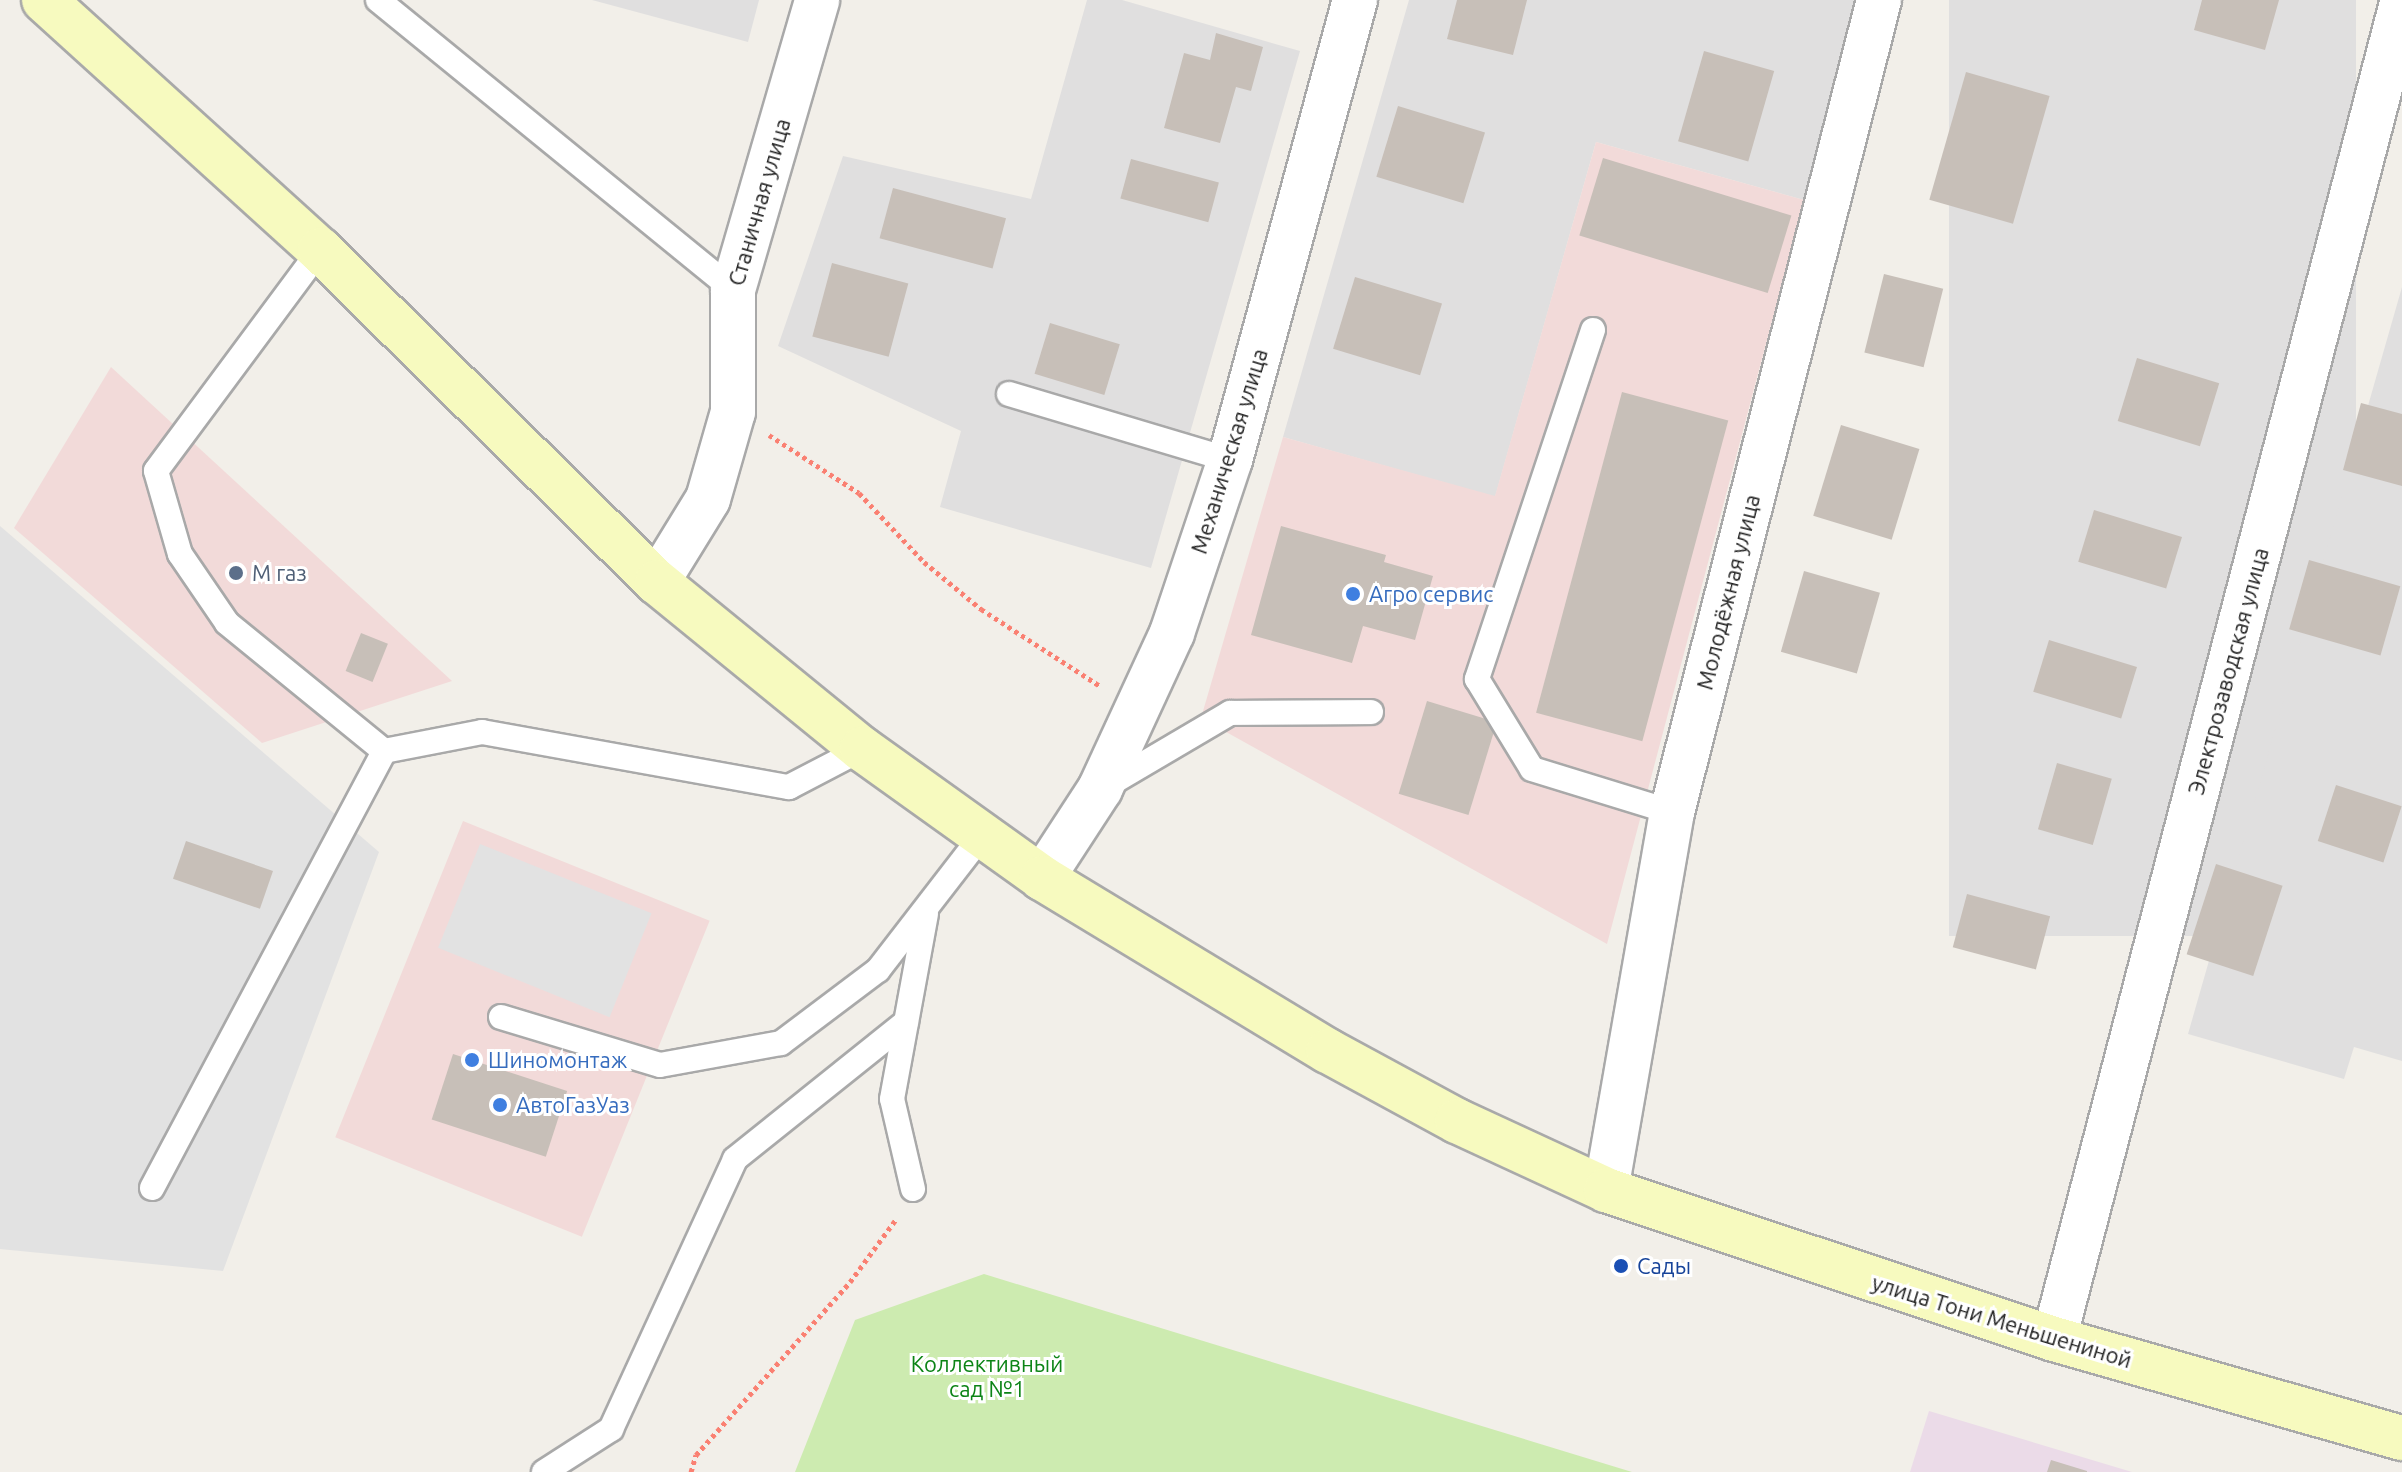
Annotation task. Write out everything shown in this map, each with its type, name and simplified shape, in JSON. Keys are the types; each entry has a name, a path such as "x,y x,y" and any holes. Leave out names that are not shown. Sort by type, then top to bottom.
{"main road":[{"name":"улица Тони Меньшениной","path":"44,0 320,250 657,582 862,749 980,838 1042,878 1328,1051 1457,1121 1606,1190 2054,1339 2402,1438"}],"street":[{"name":"Станичная улица","path":"657,582 708,499 733,412 733,290 817,0"},
{"name":"Механическая улица","path":"1042,878 1100,789 1172,633 1230,460 1355,0"},
{"name":"Молодёжная улица","path":"1606,1190 1672,812 1879,0"},
{"name":"Электрозаводская улица","path":"2054,1339 2402,3"}],"lane":[{"path":"378,0 733,290"},
{"path":"320,250 156,471 180,554 227,623 384,751"},
{"path":"1593,330 1477,679 1532,769 1672,812"},
{"path":"1009,394 1230,460"},
{"path":"1100,789 1230,713 1371,712"},
{"path":"384,751 482,732 789,787 862,749"},
{"path":"152,1188 384,751"},
{"path":"501,1017 660,1065 781,1043 878,970 927,912 980,838"},
{"path":"913,1189 892,1099 927,912"},
{"path":"544,1472 611,1429 735,1159 906,1022"}],"path":[{"path":"733,412 859,493 924,562 981,609 1139,710"},
{"path":"691,1472 696,1455 883,1243 913,1189"}],"shaded area":[{"path":"592,0 759,0 748,42"},
{"path":"1087,0 1122,0 1300,51 1151,568 940,507 961,431 778,346 843,156 1031,199"},
{"path":"1409,0 1856,0 1804,200 1596,142 1495,497 1283,437"},
{"path":"1949,0 2356,0 2356,936 1949,936"},
{"path":"1596,142 1804,200 1607,944 1201,718 1283,437 1495,496"},
{"path":"2402,287 2402,1061 2354,1047 2344,1079 2188,1034"},
{"path":"111,367 452,681 262,743 14,528"},
{"path":"0,526 379,852 223,1271 0,1249"},
{"path":"463,821 710,921 582,1237 335,1137"},
{"path":"480,844 652,913 610,1017 438,948"},
{"path":"1929,1411 2132,1472 1910,1472"}],"green space":[{"name":"Коллективный сад №1","path":"984,1274 1632,1472 795,1472 855,1320"}],"building":[{"path":"1457,0 1527,0 1513,55 1447,39"},
{"path":"2202,0 2279,0 2265,50 2194,30"},
{"path":"1216,33 1263,47 1251,91 1236,87 1220,143 1164,128 1184,53 1210,60"},
{"path":"1704,51 1774,71 1748,161 1678,141"},
{"path":"1966,72 2050,96 2013,224 1929,200"},
{"path":"1398,106 1485,133 1463,203 1376,177"},
{"path":"1603,158 1791,216 1768,293 1579,235"},
{"path":"1131,159 1219,183 1208,222 1120,199"},
{"path":"893,188 1006,218 993,269 880,238"},
{"path":"832,263 908,283 889,357 812,336"},
{"path":"1884,274 1943,289 1924,367 1864,353"},
{"path":"1355,277 1442,304 1420,375 1333,349"},
{"path":"1050,323 1120,344 1104,395 1035,374"},
{"path":"2137,358 2219,383 2200,446 2118,421"},
{"path":"1622,392 1728,420 1642,741 1536,713"},
{"path":"2361,403 2402,414 2402,486 2343,470"},
{"path":"1841,425 1919,449 1892,540 1813,516"},
{"path":"2094,510 2182,537 2166,589 2078,562"},
{"path":"1281,526 1386,555 1384,562 1433,576 1415,640 1363,626 1352,663 1251,635"},
{"path":"2309,560 2400,586 2380,655 2289,629"},
{"path":"1804,571 1880,593 1857,674 1781,652"},
{"path":"361,633 388,644 373,682 346,671"},
{"path":"2049,640 2137,667 2121,719 2033,692"},
{"path":"1427,701 1497,722 1468,815 1399,794"},
{"path":"2057,763 2112,779 2093,845 2038,829"},
{"path":"2336,785 2402,806 2383,862 2318,841"},
{"path":"186,841 273,871 260,909 173,879"},
{"path":"2216,864 2283,886 2253,976 2187,954"},
{"path":"1967,894 2050,916 2036,969 1953,947"},
{"name":"АвтоГазУаз","path":"453,1054 567,1091 546,1157 432,1120"},
{"path":"2051,1460 2087,1471 2087,1472 2047,1472"}],"place":[{"name":"М газ","path":"236,573"},
{"name":"Агро сервис","path":"1353,594"},
{"name":"Шиномонтаж","path":"472,1060"},
{"name":"АвтоГазУаз","path":"500,1105"},
{"name":"Сады","path":"1621,1266"}]}
